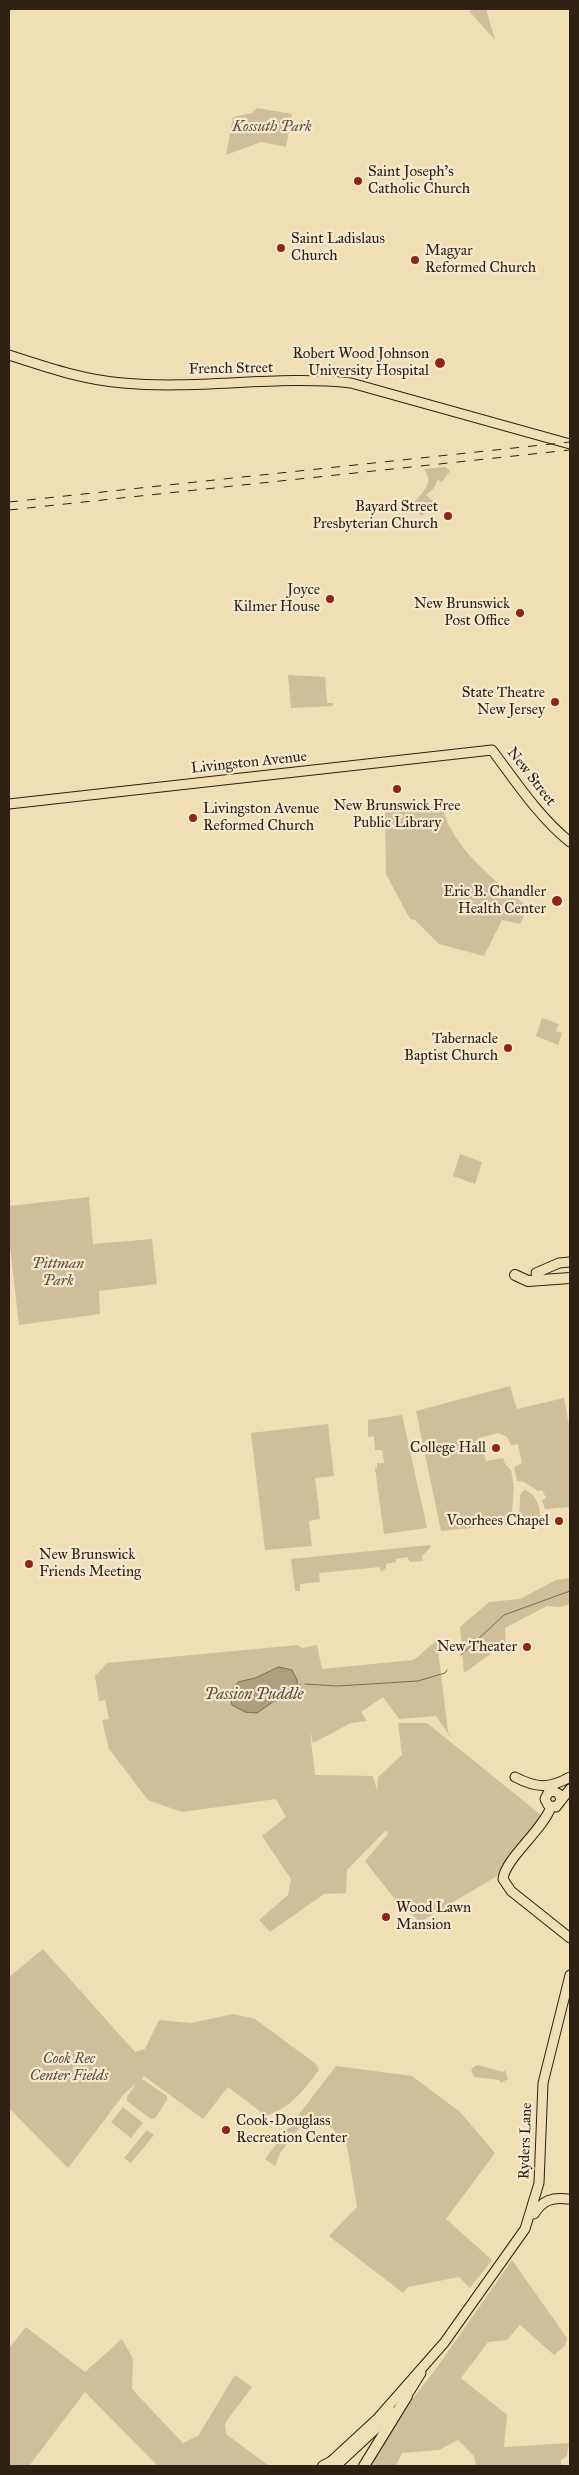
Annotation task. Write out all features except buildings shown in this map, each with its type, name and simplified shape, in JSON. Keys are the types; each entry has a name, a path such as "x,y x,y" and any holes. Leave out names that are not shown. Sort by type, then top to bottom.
{"highway":[{"path":"515,1276 530,1281 570,1278"},
{"path":"364,2466 407,2396"}],"main road":[{"name":"French Street","path":"9,354 62,372 125,383 316,381 351,383 570,444"},
{"name":"Livingston Avenue","path":"9,804 492,750"},
{"name":"New Street","path":"492,750 532,803 556,830 570,842"},
{"path":"536,1272 560,1263 570,1262"},
{"path":"515,1777 532,1785 546,1788 570,1777"},
{"path":"570,1783 564,1788 547,1794 548,1805 541,1825 506,1869 503,1879 511,1891 570,1938"},
{"path":"548,1805 558,1806 570,1789"},
{"path":"554,1791 559,1794 561,1800"},
{"name":"Ryders Lane","path":"329,2465 378,2418 425,2366 455,2328 525,2229 535,2203 539,2183 543,2083 570,1975"},
{"path":"525,2229 544,2202 552,2198 568,2198"},
{"name":"Ryders Lane","path":"329,2465 380,2427 407,2396 425,2366"}],"green space":[{"path":"486,9 495,40 469,11"},
{"name":"Kossuth Park","path":"257,108 292,114 286,147 261,142 226,155 233,117 252,113"},
{"path":"445,467 450,471 442,482 438,480 433,489 426,495 433,501 422,516 410,507 427,484 427,474 424,469"},
{"path":"288,675 325,677 327,703 333,703 333,706 291,708"},
{"path":"442,806 454,835 476,862 528,907 520,924 502,920 484,956 439,944 415,920 410,919 386,874 385,812"},
{"path":"542,1018 559,1024 556,1031 562,1033 558,1045 536,1036"},
{"path":"460,1154 482,1162 475,1184 453,1176"},
{"name":"Pittman Park","path":"89,1197 93,1244 152,1239 157,1284 99,1291 100,1314 19,1325 9,1238 9,1206"},
{"path":"510,1386 517,1409 564,1398 570,1431 570,1507 545,1509 542,1500 546,1498 542,1490 538,1491 524,1482 517,1481 514,1467 522,1463 518,1444 511,1445 507,1437 498,1433 479,1438 481,1446 479,1451 484,1455 486,1461 503,1458 505,1464 511,1470 514,1487 511,1524 441,1531 416,1411"},
{"path":"402,1415 427,1528 384,1534 375,1468 377,1463 384,1463 382,1450 375,1450 374,1436 368,1437 368,1420"},
{"path":"328,1424 334,1476 315,1478 320,1519 309,1521 312,1546 265,1550 251,1433"},
{"path":"524,1490 532,1494 538,1504 540,1517 536,1521 519,1522 520,1495"},
{"path":"430,1545 430,1548 422,1556 423,1561 410,1562 407,1557 396,1559 396,1562 386,1564 386,1568 381,1572 380,1567 319,1573 320,1582 300,1584 300,1591 295,1591 291,1559"},
{"path":"570,1578 570,1604 559,1607 547,1606 505,1628 506,1643 464,1673 460,1627 489,1602 520,1599 556,1580"},
{"path":"437,1641 448,1732 451,1738 436,1716 399,1719 383,1697 361,1712 367,1721 351,1723 313,1743 310,1732 315,1775 373,1776 377,1790 378,1777 402,1755 398,1723 427,1723 541,1815 497,1876 420,1922 397,1902 365,1861 388,1834 386,1830 347,1870 346,1893 324,1894 270,1932 259,1920 288,1895 291,1879 262,1836 286,1817 276,1799 182,1812 148,1800 109,1749 102,1720 109,1719 105,1700 99,1701 95,1676 107,1663 298,1645 302,1648 317,1645 322,1669 413,1660"},
{"name":"Cook Rec Center Fields","path":"43,1949 135,2052 145,2049 159,2020 191,2023 233,2014 255,2019 316,2064 319,2070 296,2098 274,2113 266,2116 228,2087 203,2119 144,2076 142,2079 167,2096 167,2100 155,2118 151,2119 127,2101 127,2097 136,2083 124,2094 68,2168 9,2108 9,1977"},
{"path":"477,2065 503,2072 505,2070 508,2079 501,2083 499,2080 474,2077 471,2069"},
{"path":"336,2066 412,2076 460,2112 495,2153 446,2219 492,2260 470,2288 459,2277 408,2287 403,2293 329,2236 357,2207 347,2146 333,2129 310,2114 280,2153 275,2166 265,2159"},
{"path":"123,2107 143,2123 131,2138 111,2122"},
{"path":"147,2130 154,2135 131,2163 124,2158"},
{"path":"512,2260 567,2338 565,2346 554,2355 520,2325 507,2340 488,2342 461,2378 507,2415 504,2447 569,2443 567,2456 561,2460 561,2466 476,2466 474,2456 458,2440 439,2450 402,2453 396,2466 368,2466 377,2445 435,2370"},
{"path":"26,2327 85,2372 122,2339 133,2359 132,2389 183,2443 198,2436 235,2375 252,2387 225,2423 226,2434 269,2466 158,2466 85,2392 29,2466 9,2466 9,2348"}],"water":[{"name":"Passion Puddle","path":"279,1667 292,1670 297,1680 298,1692 289,1699 274,1701 257,1713 245,1712 232,1705 229,1694 238,1682 255,1678"}],"waterway":[{"path":"461,1655 504,1615 570,1591"},
{"path":"305,1684 337,1686 418,1681 445,1673 447,1670"}],"railway":[{"path":"9,502 570,442"},
{"path":"9,510 570,450"}],"place":[{"name":"Saint Joseph’s Catholic Church","path":"358,181"},
{"name":"Saint Ladislaus Church","path":"281,248"},
{"name":"Magyar Reformed Church","path":"415,260"},
{"name":"Robert Wood Johnson University Hospital","path":"440,363"},
{"name":"Bayard Street Presbyterian Church","path":"448,516"},
{"name":"Joyce Kilmer House","path":"330,599"},
{"name":"New Brunswick Post Office","path":"520,613"},
{"name":"State Theatre New Jersey","path":"555,702"},
{"name":"New Brunswick Free Public Library","path":"397,789"},
{"name":"Livingston Avenue Reformed Church","path":"193,818"},
{"name":"Eric B. Chandler Health Center","path":"557,901"},
{"name":"Tabernacle Baptist Church","path":"508,1048"},
{"name":"College Hall","path":"496,1448"},
{"name":"Voorhees Chapel","path":"559,1521"},
{"name":"New Brunswick Friends Meeting","path":"29,1564"},
{"name":"New Theater","path":"527,1647"},
{"name":"Wood Lawn Mansion","path":"386,1917"},
{"name":"Cook-Douglass Recreation Center","path":"226,2130"}]}
